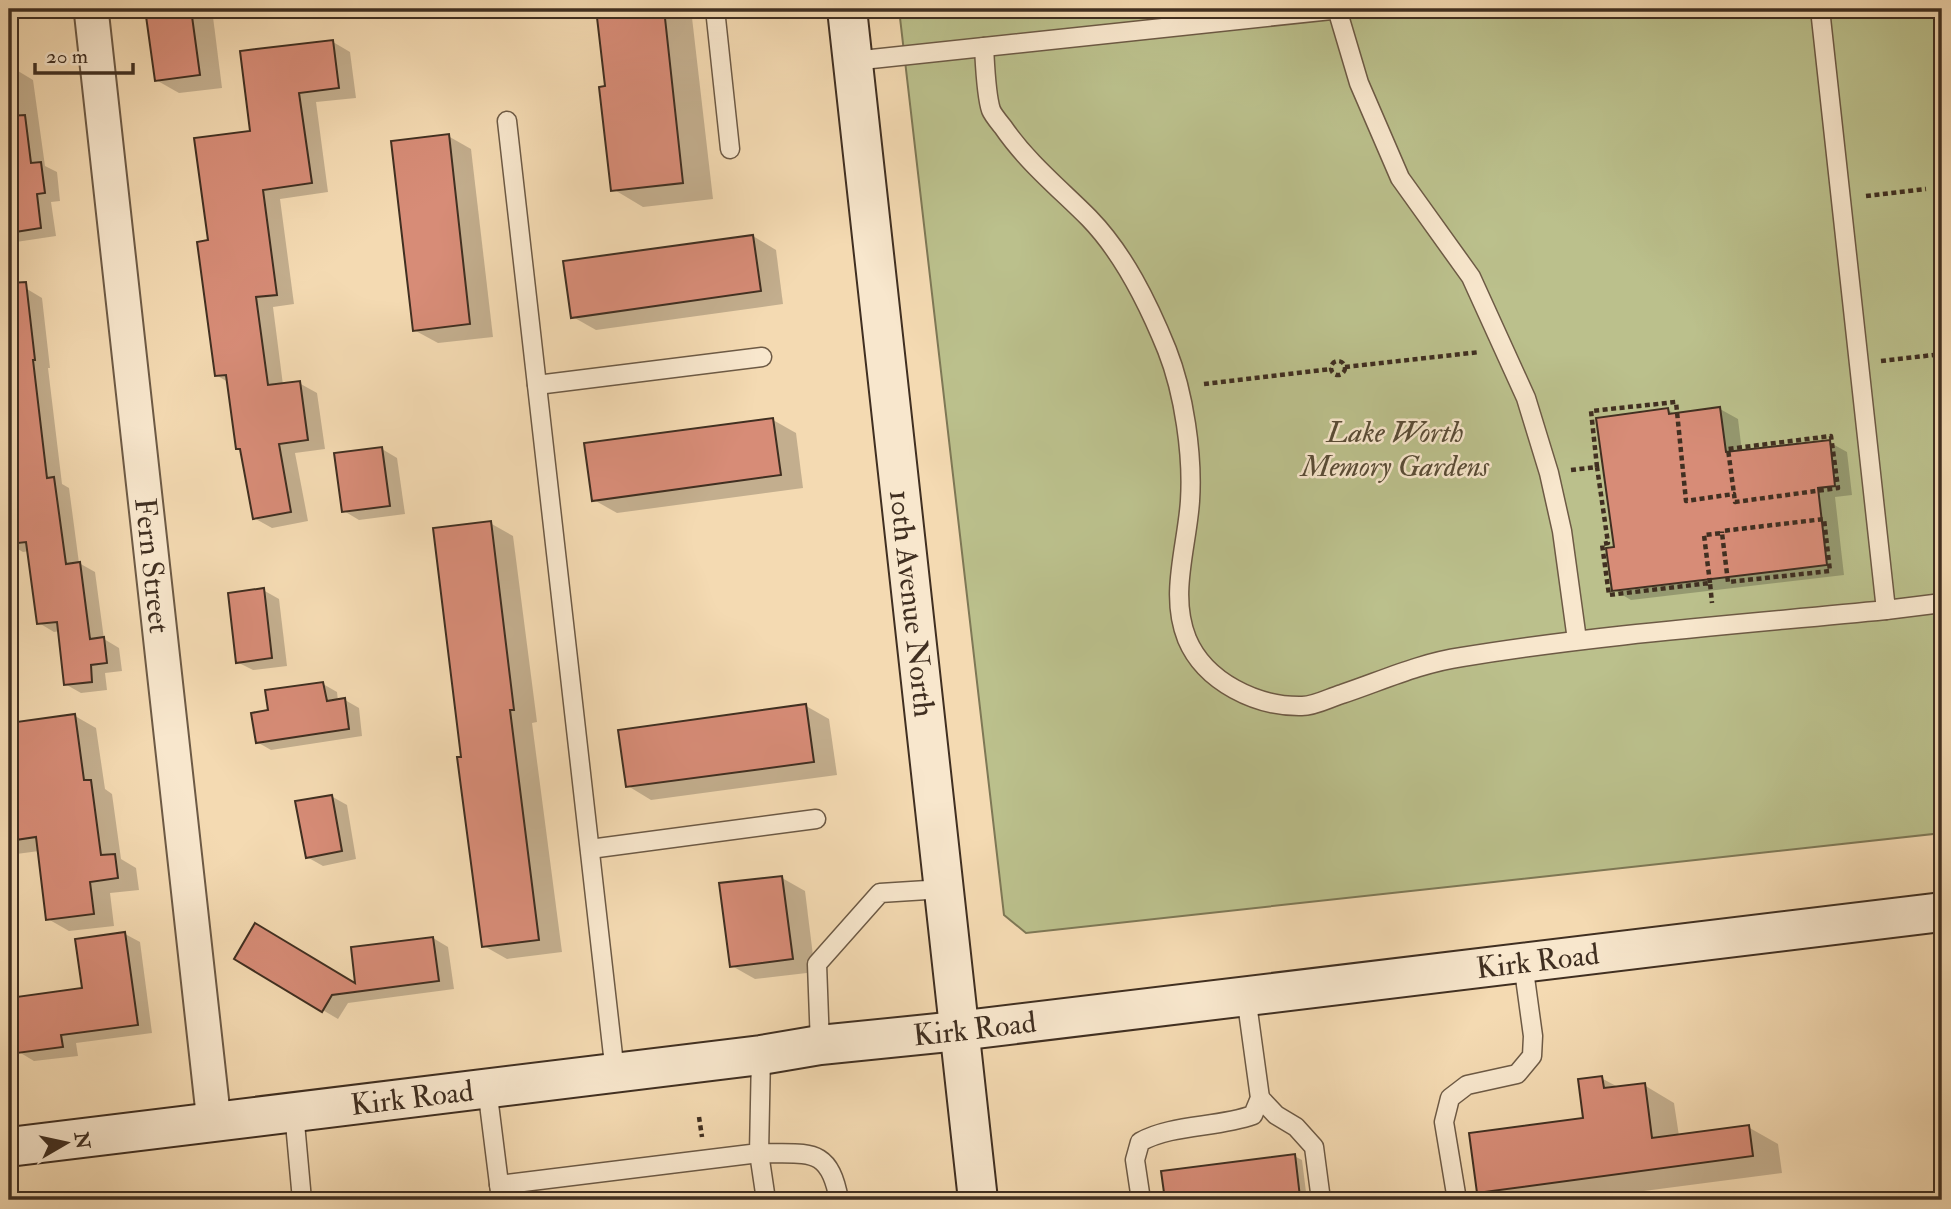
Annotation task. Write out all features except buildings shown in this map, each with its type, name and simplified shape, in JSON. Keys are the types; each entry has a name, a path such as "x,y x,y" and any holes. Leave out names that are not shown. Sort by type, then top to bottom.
{"street":[{"name":"Fern Street","path":"91,9 214,1122"},
{"name":"10th Avenue North","path":"847,9 978,1200"},
{"name":"Kirk Road","path":"9,1147 761,1055 820,1045 958,1031 1942,912"}],"lane":[{"path":"715,9 730,149"},
{"path":"853,61 1339,9 1359,83 1400,178 1471,277 1526,398 1549,473 1562,531 1577,640"},
{"path":"1820,9 1886,610"},
{"path":"984,47 991,110 1020,151 1090,219 1112,245 1156,322 1171,360 1189,454 1190,500 1179,581 1179,612 1188,641 1202,665 1227,685 1253,698 1282,705 1305,706 1416,667 1459,657 1577,640 1942,603"},
{"path":"507,121 615,1073"},
{"path":"537,384 762,357"},
{"path":"590,849 816,819"},
{"path":"820,1045 817,964 880,893 943,889"},
{"path":"1457,1200 1444,1122 1450,1098 1467,1084 1517,1074 1532,1056 1534,1035 1522,963"},
{"path":"1140,1200 1135,1160 1140,1142 1154,1134 1231,1123 1252,1115 1260,1098 1246,996"},
{"path":"761,1055 760,1153 766,1200"},
{"path":"487,1088 500,1193 760,1153 814,1155 825,1162 834,1175 839,1200"},
{"path":"1260,1098 1276,1115 1296,1127 1314,1147 1321,1200"},
{"path":"294,1112 302,1200"}],"path":[{"path":"1841,198 1926,189"},
{"path":"1345,367 1505,349"},
{"path":"1859,364 1942,354"},
{"path":"1339,361 1344,363 1345,372 1339,375 1331,369 1332,364 1339,361"},
{"path":"1177,387 1331,369"},
{"path":"1710,583 1609,595 1602,544 1608,543 1591,411 1676,402 1686,501 1734,494"},
{"path":"1831,436 1838,488 1735,502 1734,494 1728,449 1831,436"},
{"path":"1549,473 1597,467"},
{"path":"1715,627 1704,535 1824,519 1830,571 1728,582 1722,533"},
{"path":"699,1118 702,1143"}],"green space":[{"name":"Lake Worth Memory Gardens","path":"899,9 1942,9 1942,833 1026,933 1004,915"}]}
